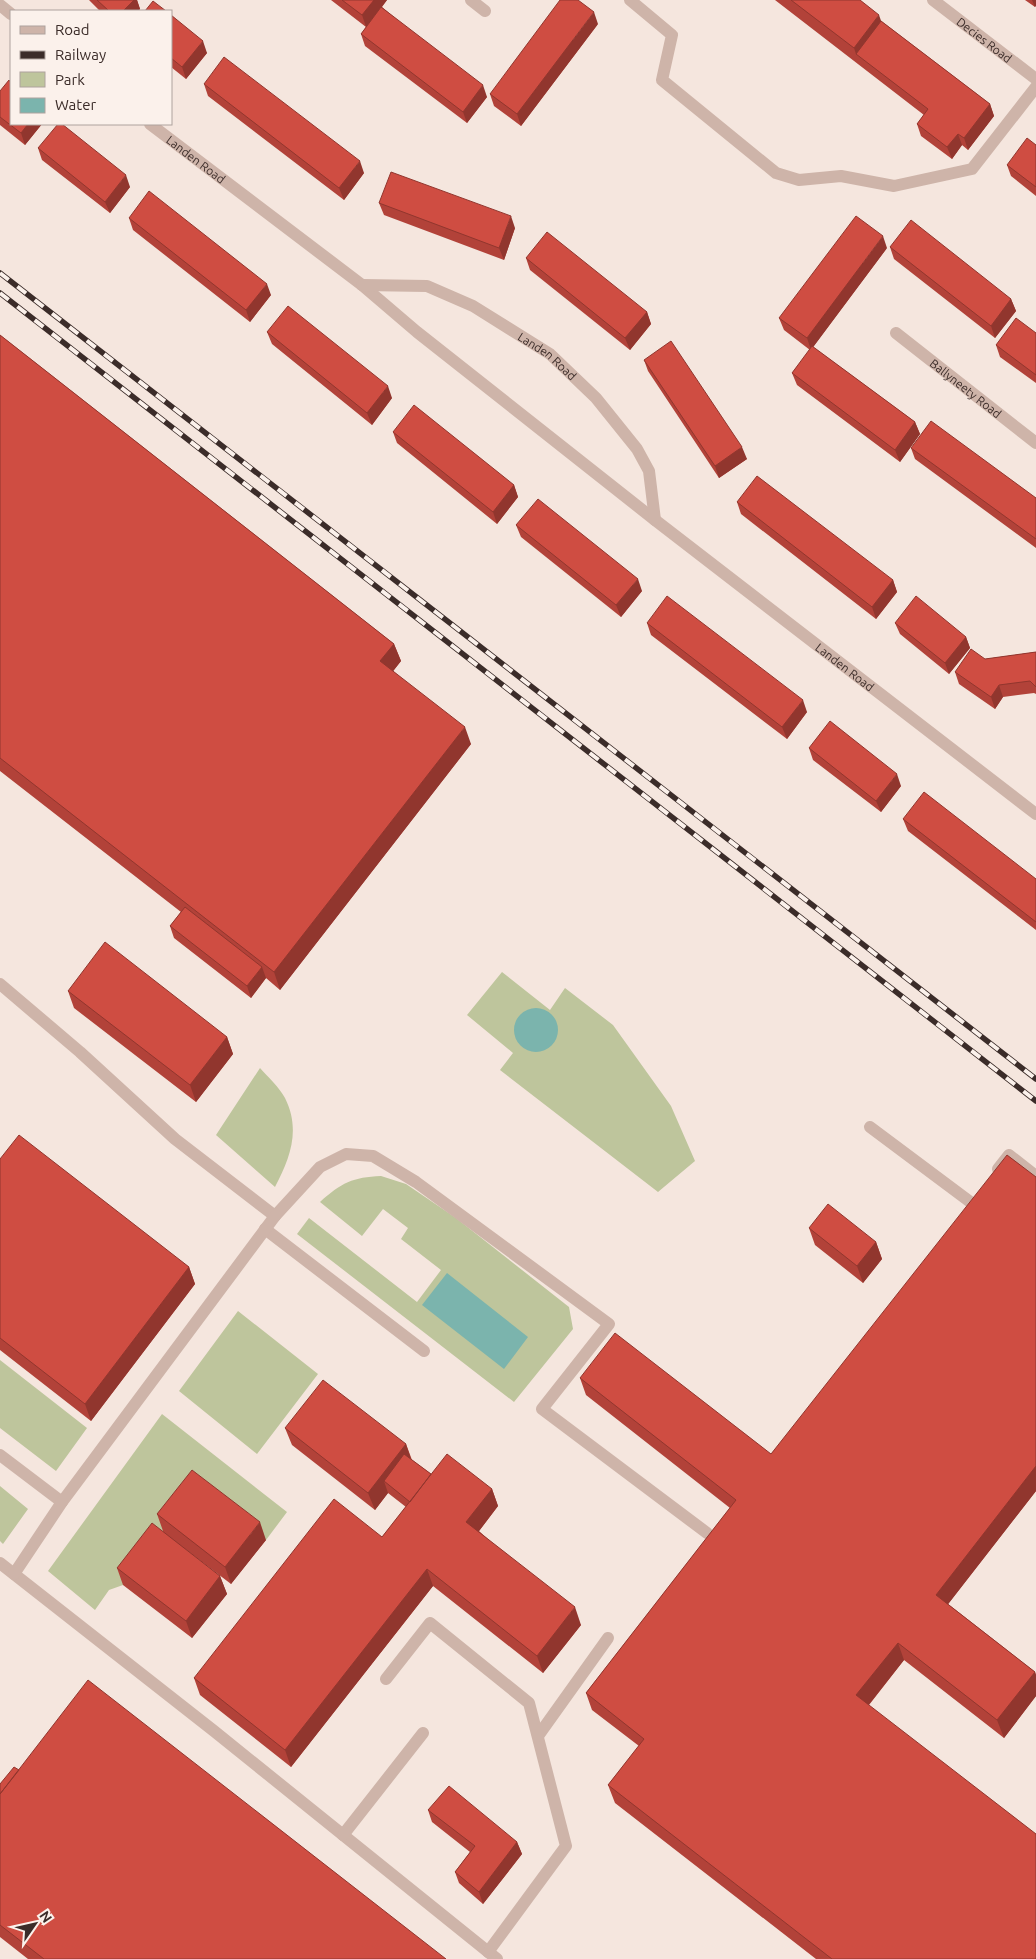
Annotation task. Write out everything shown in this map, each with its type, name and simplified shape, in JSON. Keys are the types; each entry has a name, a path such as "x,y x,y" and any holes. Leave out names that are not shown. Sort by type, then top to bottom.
{"street":[{"path":"471,0 485,11"},
{"path":"630,0 672,35 662,80 776,173 799,180 841,176 894,186 972,169 1036,87"},
{"name":"Decies Road","path":"933,0 1036,79"},
{"path":"0,5 10,13"},
{"name":"Landen Road","path":"151,125 362,285 417,332 655,520 1034,808"},
{"name":"Landen Road","path":"362,285 426,286 472,306 550,354 596,398 637,449 649,471 655,520"},
{"name":"Ballyneety Road","path":"896,333 1036,443"},
{"path":"0,984 80,1052 175,1139 275,1216"},
{"path":"870,1127 973,1204"},
{"path":"14,1574 62,1502 275,1216 320,1167 346,1154 373,1156 424,1188 609,1324 542,1409 707,1533"},
{"path":"988,1183 1009,1155 1036,1176"},
{"path":"265,1230 424,1351"},
{"path":"0,1454 62,1502"},
{"path":"0,1563 343,1835 492,1956 566,1846 529,1703 430,1623 386,1679"},
{"path":"538,1736 608,1638"},
{"path":"343,1835 424,1732"}],"green space":[{"path":"502,972 550,1010 565,988 613,1025 671,1106 695,1161 658,1192 500,1070 513,1053 467,1015"},
{"path":"260,1068 283,1094 290,1110 292,1121 292,1144 275,1187 216,1135"},
{"path":"381,1176 406,1184 456,1218 569,1307 573,1329 514,1402 297,1234 309,1218 417,1302 441,1270 401,1239 408,1228 383,1209 362,1236 320,1202 334,1190 348,1182"},
{"path":"238,1311 318,1374 257,1454 179,1391"},
{"path":"0,1360 87,1428 56,1471 0,1428"},
{"path":"162,1414 287,1512 266,1540 198,1487 123,1585 109,1590 95,1610 48,1571"},
{"path":"0,1486 28,1509 3,1544 0,1541"}],"water":[{"path":"536,1008 548,1012 554,1018 558,1030 554,1042 548,1048 536,1052 524,1048 518,1042 514,1030 518,1018 524,1012"},
{"path":"447,1273 528,1337 504,1369 422,1305"}],"building":[{"path":"97,0 134,0 124,10 108,10"},
{"path":"342,0 374,0 362,15"},
{"path":"560,0 578,0 594,12 517,114 490,94"},
{"path":"791,0 860,0 879,15 854,48"},
{"path":"153,1 165,10 146,10"},
{"path":"381,7 483,85 463,112 361,34"},
{"path":"172,16 203,41 182,67 172,59"},
{"path":"881,21 990,104 964,138 958,134 947,147 917,124 928,109 856,54"},
{"path":"224,57 360,161 339,188 204,84"},
{"path":"9,80 10,125 0,117 0,91"},
{"path":"10,125 27,125 21,133"},
{"path":"57,125 63,125 126,175 105,202 38,148"},
{"path":"1027,138 1036,145 1036,187 1007,165"},
{"path":"391,172 511,216 499,248 379,203"},
{"path":"149,191 267,284 246,310 129,218"},
{"path":"856,216 883,236 807,338 779,318"},
{"path":"911,220 1011,299 991,326 890,247"},
{"path":"547,232 647,312 625,338 526,258"},
{"path":"288,306 388,386 367,413 267,332"},
{"path":"1016,318 1036,333 1036,375 996,345"},
{"path":"0,335 394,644 380,661 465,727 274,972 0,758"},
{"path":"671,341 742,447 715,466 644,360"},
{"path":"812,346 915,422 895,450 792,373"},
{"path":"414,405 514,485 493,512 393,432"},
{"path":"931,421 1036,498 1036,539 911,448"},
{"path":"757,476 893,580 872,607 737,502"},
{"path":"538,499 638,579 616,605 516,525"},
{"path":"667,596 803,700 782,727 647,623"},
{"path":"916,596 966,637 945,663 895,623"},
{"path":"971,649 985,659 1036,652 1036,687 1030,681 999,685 991,697 955,672"},
{"path":"830,721 897,774 876,801 809,748"},
{"path":"924,792 1036,879 1036,922 903,819"},
{"path":"185,907 262,967 247,986 170,926"},
{"path":"105,942 227,1037 190,1085 68,991"},
{"path":"19,1135 189,1267 85,1404 0,1338 0,1159"},
{"path":"1007,1155 1036,1177 1036,1466 936,1595 1035,1672 997,1720 898,1643 856,1695 1036,1834 1036,1959 832,1959 608,1785 644,1739 586,1693 736,1500 580,1378 615,1333 771,1454"},
{"path":"828,1204 876,1242 857,1266 809,1228"},
{"path":"323,1380 406,1444 368,1493 285,1428"},
{"path":"404,1454 431,1474 410,1502 384,1481"},
{"path":"447,1454 492,1489 466,1522 575,1607 537,1656 427,1569 285,1750 194,1678 334,1499 382,1537"},
{"path":"192,1470 260,1522 225,1567 157,1514"},
{"path":"152,1523 220,1576 186,1621 117,1568"},
{"path":"88,1680 446,1959 44,1959 0,1925 0,1794"},
{"path":"14,1767 19,1770 0,1794 0,1784"},
{"path":"449,1786 517,1842 479,1892 455,1872 475,1846 428,1810"}],"railway":[{"path":"0,273 1036,1079"},
{"path":"0,293 1036,1101"}]}
